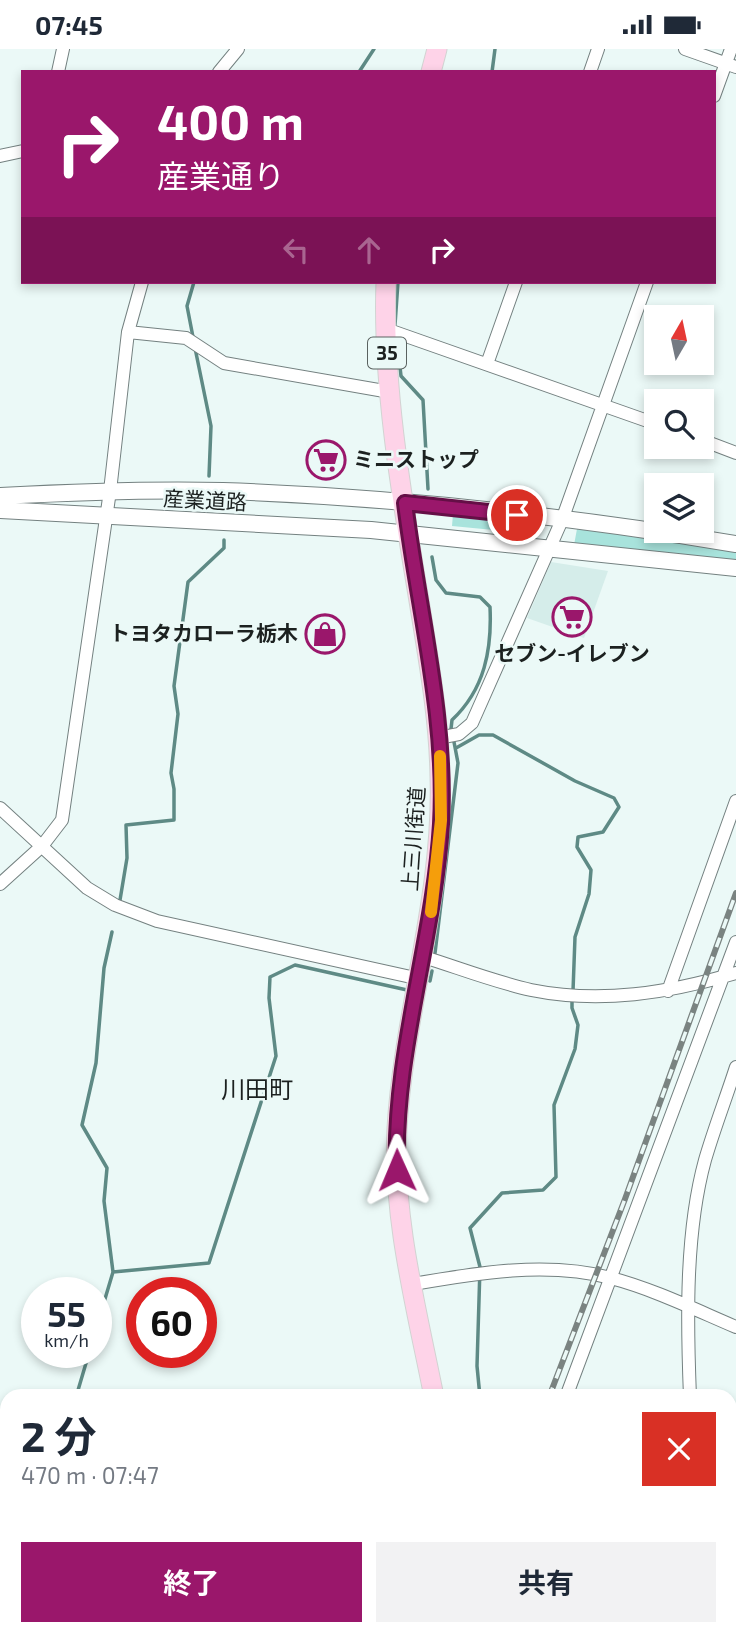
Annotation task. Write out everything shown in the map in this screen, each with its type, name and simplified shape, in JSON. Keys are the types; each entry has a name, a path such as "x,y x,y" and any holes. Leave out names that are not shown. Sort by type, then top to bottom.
{"main road":[{"path":"432,70 437,49"},
{"name":"上三川街道","path":"386,284 390,392 438,738 439,847 397,1131 400,1209 433,1389"}],"street":[{"path":"58,70 63,49"},
{"path":"221,70 238,49"},
{"path":"591,70 598,49"},
{"path":"685,49 731,65"},
{"path":"716,92 731,65 731,49"},
{"path":"0,156 21,152"},
{"path":"0,884 42,846 62,820 110,491 128,332 141,284"},
{"path":"486,364 515,284"},
{"path":"438,738 459,734 472,723 562,520 646,284"},
{"path":"386,329 644,420"},
{"path":"128,332 186,338 224,363 390,392"},
{"path":"714,445 736,453"},
{"name":"産業道路","path":"0,496 110,491 224,491 405,503 562,520 736,544"},
{"name":"産業道路","path":"0,510 409,533 736,568"},
{"path":"668,991 736,801"},
{"path":"0,808 87,888 132,912 257,944 420,979"},
{"path":"569,1389 730,974 736,942"},
{"path":"424,957 530,989 560,994 621,996 668,991 730,974"},
{"path":"690,1389 686,1306 705,1162 736,1067"},
{"path":"413,1284 518,1270 580,1272 612,1278 736,1327"}],"shaded area":[{"path":"453,514 533,523 532,538 504,531 452,526"},
{"path":"577,529 644,538 644,543 683,543 736,550 736,562 574,545"},
{"path":"551,562 608,571 584,638 527,618"}],"waterway":[{"path":"360,70 374,49"},
{"path":"492,70 495,49"},
{"path":"193,284 187,306 193,337"},
{"path":"395,325 398,284"},
{"path":"397,341 401,376 423,400 428,489"},
{"path":"195,348 211,426 209,476"},
{"path":"120,900 127,858 126,825 174,820 171,773 178,714 174,686 188,582 224,548 224,540"},
{"path":"432,557 436,580 446,593 480,597 490,607 490,638 484,668 472,695 452,720 451,729"},
{"path":"456,748 479,735 493,735 575,781 614,798 619,807 603,832 578,837 577,847 591,870 589,894 575,937 573,991"},
{"path":"435,953 458,763 454,742"},
{"path":"112,932 104,968 96,1063 82,1125 107,1168 104,1201 113,1272"},
{"path":"112,1277 113,1272 209,1263 276,1056 269,998 270,977 295,965 407,990"},
{"path":"430,981 432,971"},
{"path":"479,1389 477,1366 480,1267 470,1228 502,1193 543,1190 556,1177 554,1105 575,1049 578,1025 572,999"},
{"path":"78,1389 85,1368"}],"railway":[{"path":"552,1389 625,1199 736,893"}],"slow traffic":[{"path":"431,912 441,820 440,756"}],"place":[{"name":"ミニストップ","path":"326,460"},
{"name":"セブン-イレブン","path":"572,617"},
{"name":"トヨタカローラ栃木","path":"325,634"}],"district":[{"name":"川田町","path":"257,1090"}],"route":[{"path":"397,1170 401,1090 432,908 441,820 440,756 435,710 405,503 517,515"}]}
